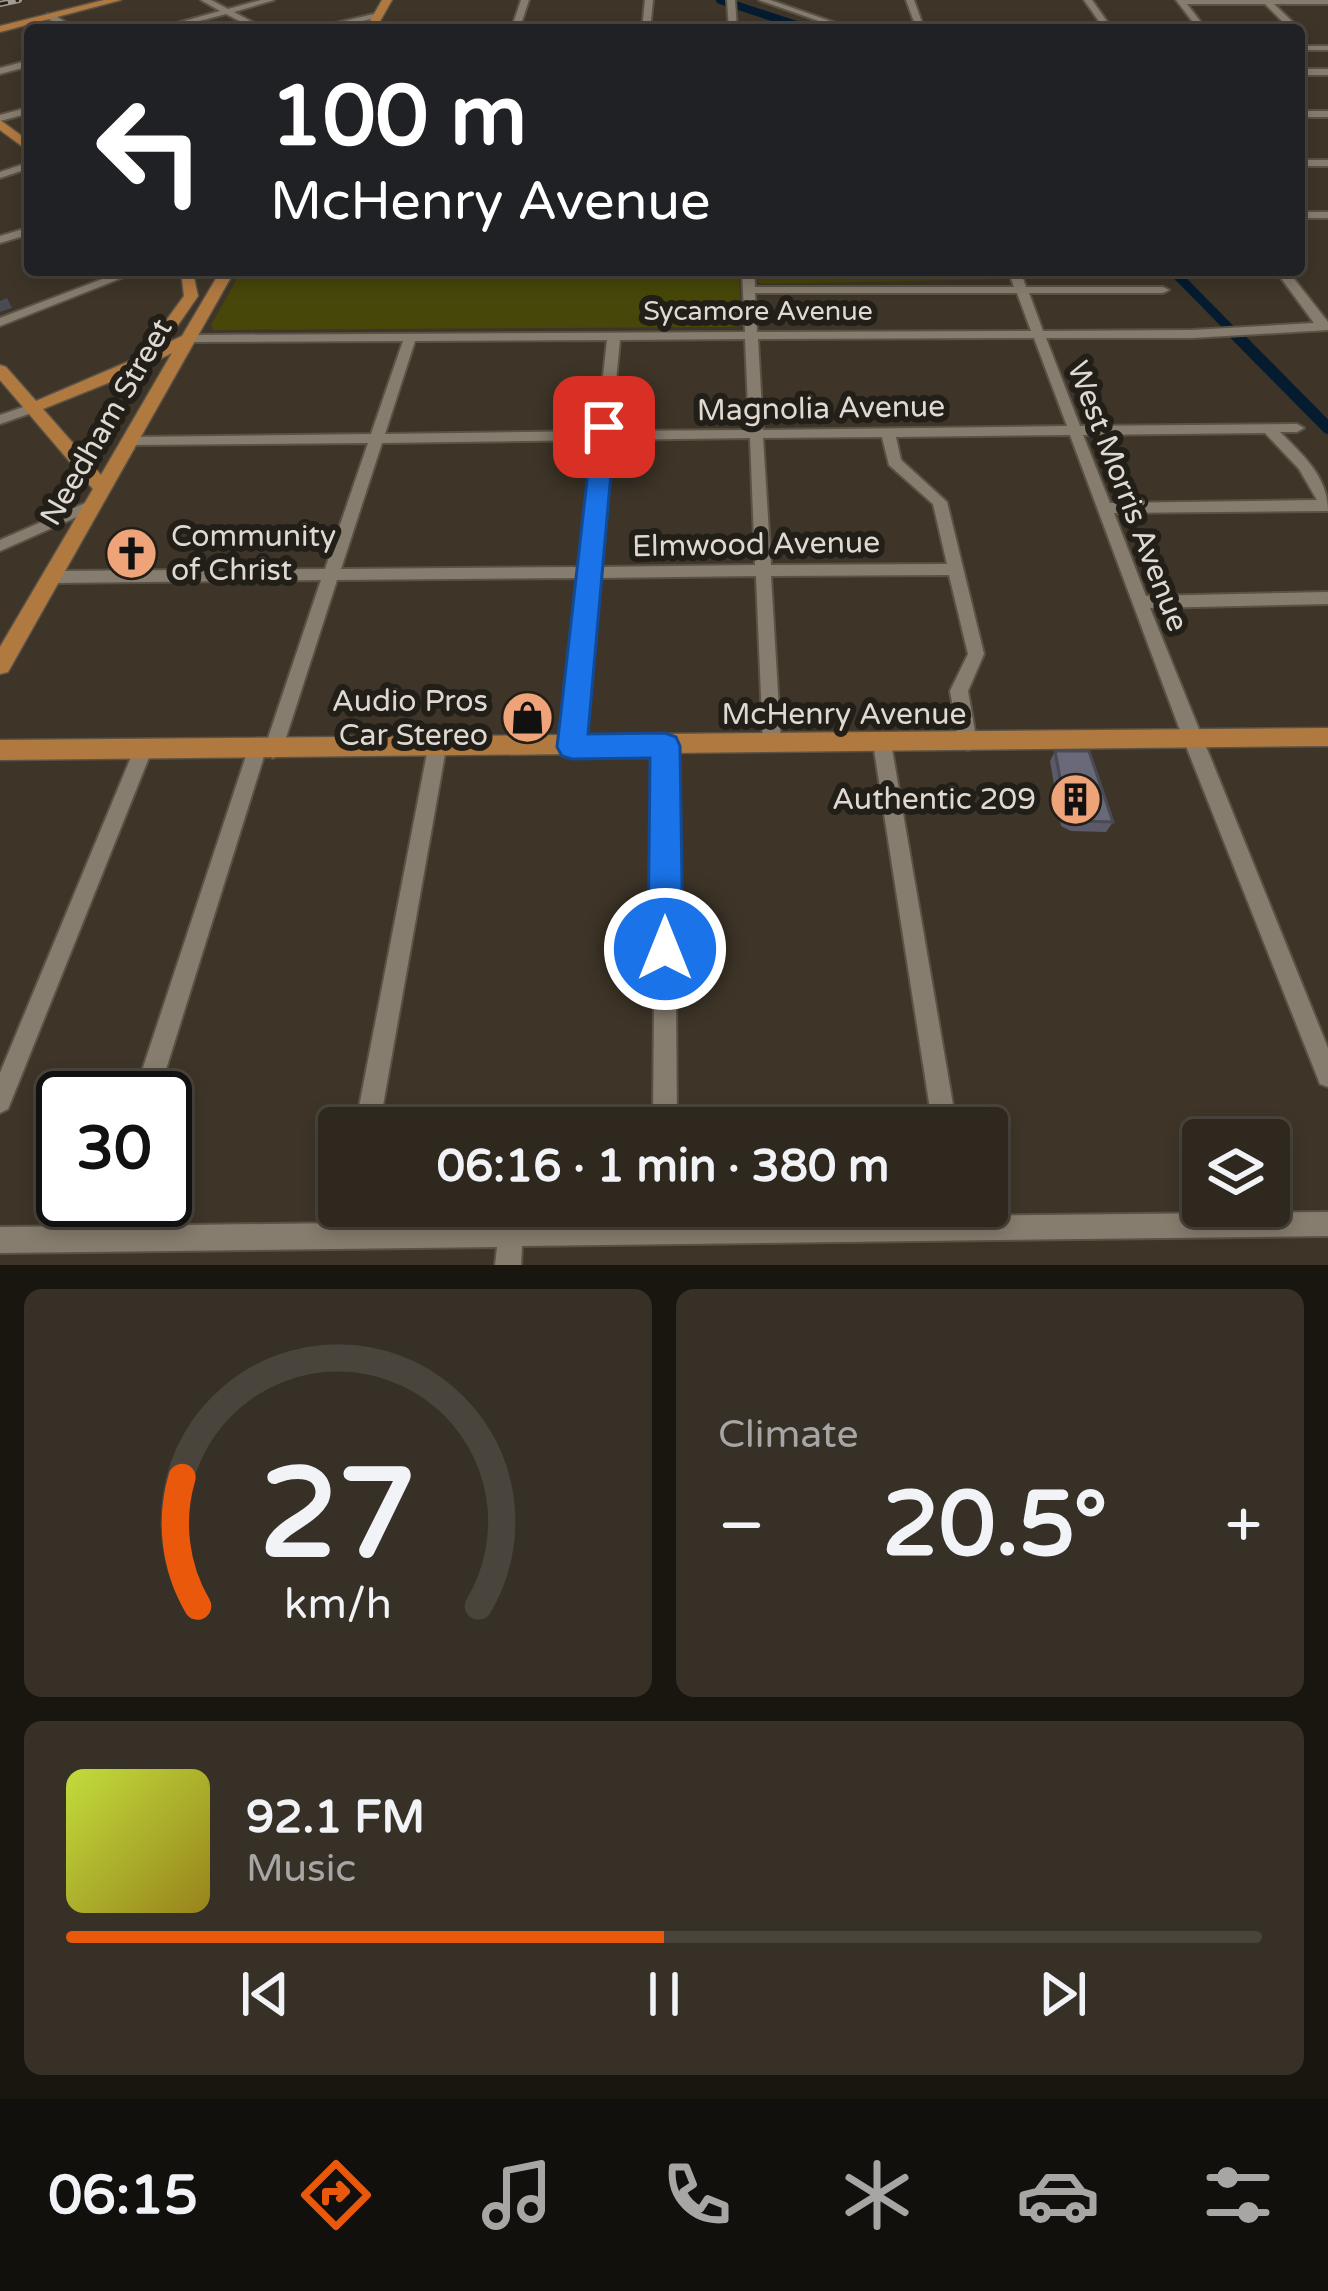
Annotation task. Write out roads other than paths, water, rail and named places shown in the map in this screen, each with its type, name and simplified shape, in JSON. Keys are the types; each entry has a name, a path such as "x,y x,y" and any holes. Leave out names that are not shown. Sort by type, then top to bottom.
{"main road":[{"path":"0,29 116,0"},
{"path":"373,24 387,0"},
{"path":"0,121 24,143"},
{"path":"122,372 158,347 188,303 192,292 186,276"},
{"path":"190,276 209,301"},
{"name":"Needham Street","path":"0,666 224,276"},
{"path":"32,408 122,372 189,338"},
{"path":"0,370 97,497"},
{"path":"122,372 148,373 162,386"},
{"name":"McHenry Avenue","path":"0,750 1328,737"}],"street":[{"path":"205,0 252,24"},
{"path":"178,24 270,0"},
{"path":"763,0 834,24"},
{"path":"1180,1 1328,2"},
{"path":"1266,1 1291,24"},
{"path":"337,24 378,15"},
{"path":"50,16 63,24"},
{"path":"1305,38 1315,48"},
{"path":"1305,48 1328,48"},
{"path":"0,322 120,276"},
{"path":"748,276 772,744"},
{"name":"West Morris Avenue","path":"1016,276 1193,741 1325,1061"},
{"path":"1104,276 1111,290"},
{"path":"1286,276 1325,326"},
{"path":"749,290 1163,290"},
{"name":"Sycamore Avenue","path":"189,338 1037,333 1325,326"},
{"path":"572,747 614,336"},
{"path":"154,1071 378,440 410,337"},
{"path":"0,420 32,408"},
{"path":"1104,508 1328,506 1305,466 1268,428"},
{"name":"Magnolia Avenue","path":"130,441 1298,428"},
{"path":"888,434 894,462 930,488 940,502 976,654 959,692 968,743"},
{"path":"0,546 97,497"},
{"name":"Elmwood Avenue","path":"52,578 956,569"},
{"path":"1140,602 1328,598"},
{"path":"882,743 942,1107"},
{"path":"665,746 665,1107"},
{"path":"372,1107 437,748"},
{"path":"0,1101 143,750"},
{"path":"1008,1218 1328,1224"},
{"path":"100,1239 104,1227"},
{"path":"348,1236 350,1227"},
{"path":"0,1240 512,1234 583,1227"},
{"path":"508,1265 512,1234"}],"waterway":[{"path":"720,0 794,24"},
{"path":"1178,276 1237,336"},
{"path":"1234,333 1328,428"}],"railway":[{"path":"0,4 19,0"}],"place":[{"name":"Community of Christ","path":"132,553"},
{"name":"Audio Pros Car Stereo","path":"527,718"},
{"name":"Authentic 209","path":"1075,799"}]}
